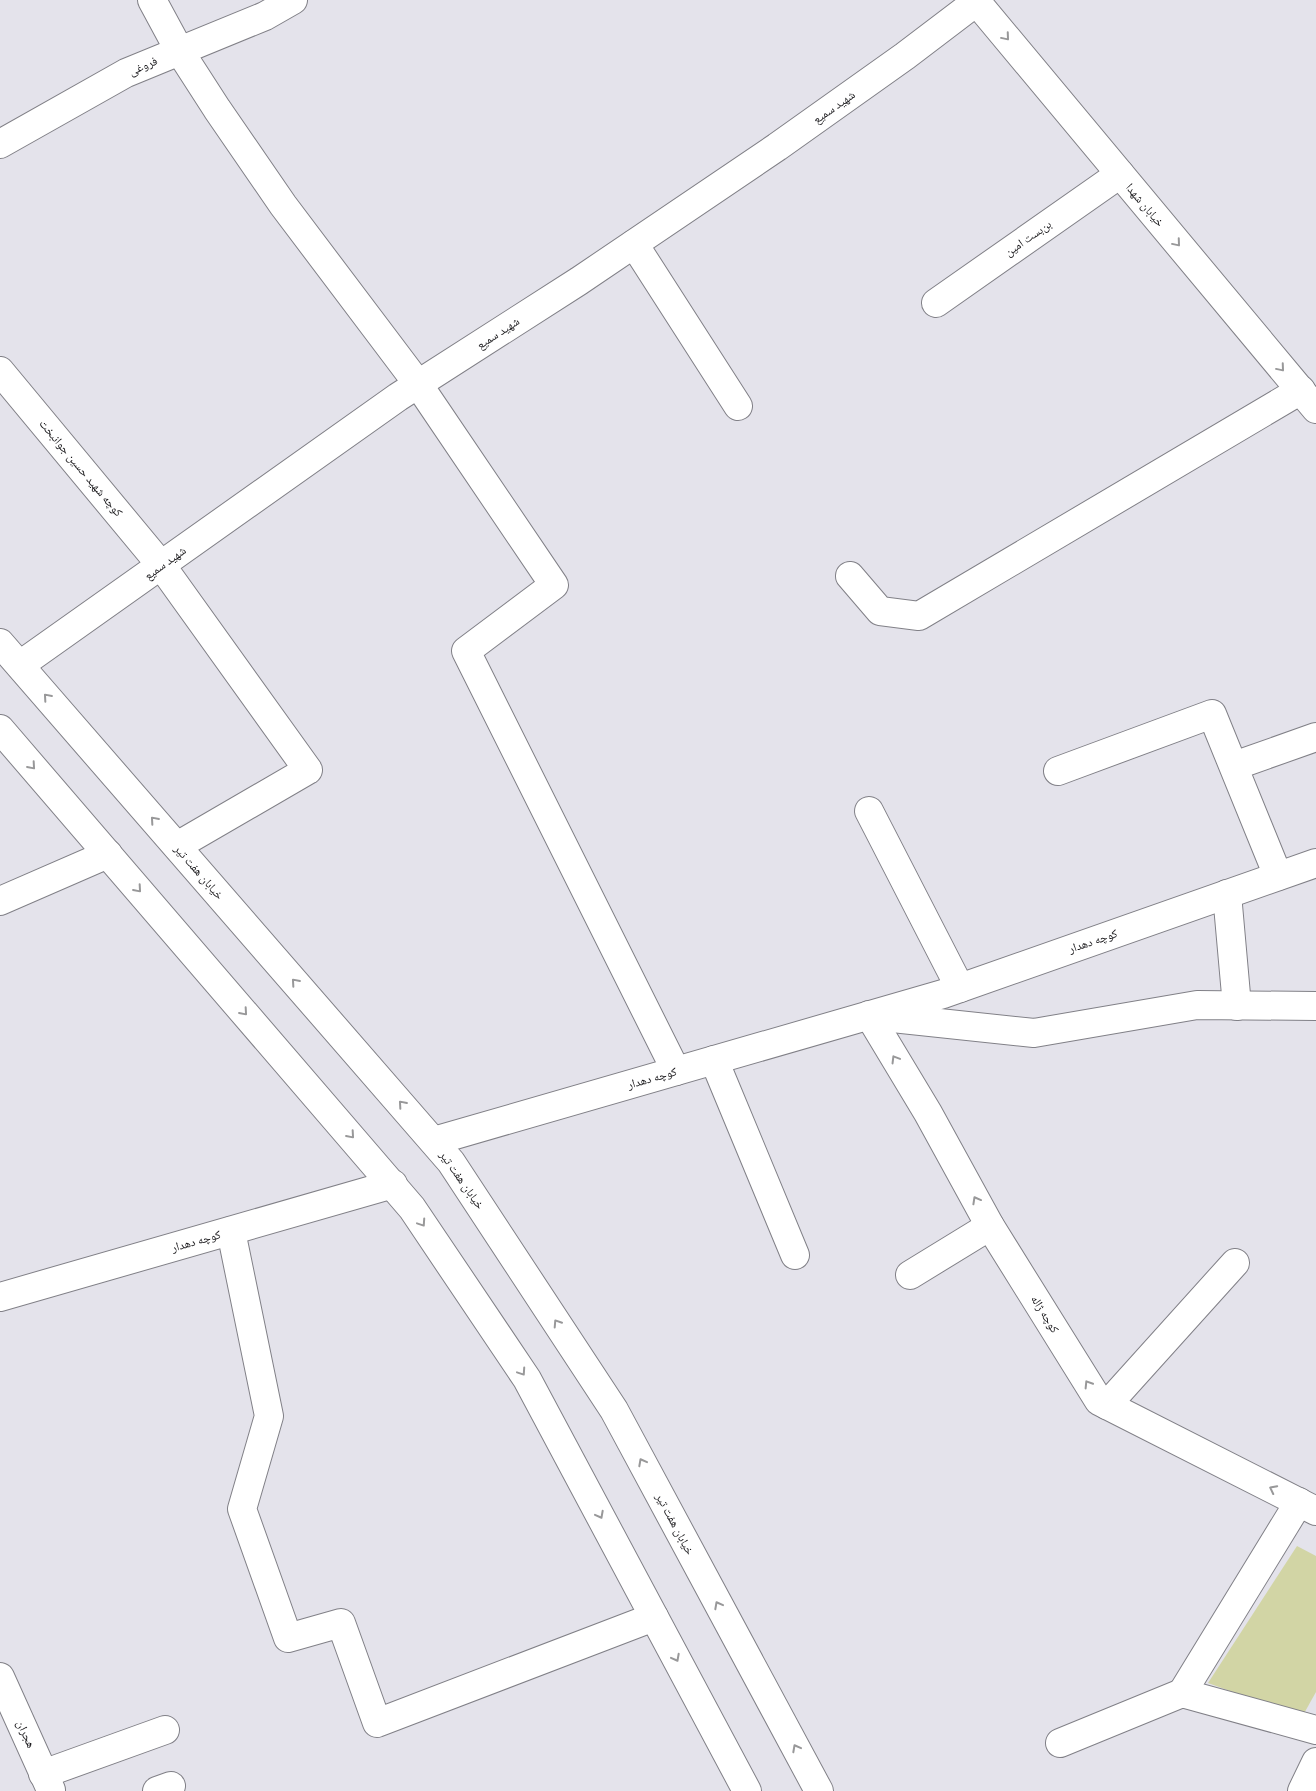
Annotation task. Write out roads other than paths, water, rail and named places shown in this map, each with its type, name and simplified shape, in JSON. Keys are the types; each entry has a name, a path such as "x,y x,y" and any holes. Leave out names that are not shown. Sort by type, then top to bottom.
{"street":[{"path":"152,0 179,50 217,109 283,205 418,384 554,585 466,652 676,1071"},
{"name":"فروغی","path":"0,144 126,73 265,16 293,0"},
{"name":"خیابان شهدا","path":"976,1 1308,400"},
{"name":"شهید سمیع","path":"20,665 398,397 634,244 785,141 905,56 976,1"},
{"name":"بن‌بست امین","path":"936,302 1120,174"},
{"path":"634,244 738,406"},
{"name":"کوچه شهید حسین جوانبخت","path":"0,371 161,565 308,770 177,846"},
{"path":"850,576 880,612 919,616 1308,400"},
{"name":"خیابان هفت تیر","path":"0,643 451,1162 614,1410 819,1791"},
{"path":"1058,771 1212,714 1278,876"},
{"path":"0,729 412,1208 527,1379 747,1791"},
{"path":"1234,766 1316,737"},
{"path":"869,811 960,988"},
{"path":"0,901 108,854"},
{"name":"کوچه دهدار","path":"434,1141 960,988 1316,863"},
{"path":"1227,894 1237,1006"},
{"name":"کوچه دهدار","path":"869,1016 1034,1033 1196,1005 1316,1006"},
{"name":"کوچه ژاله","path":"869,1016 928,1113 990,1226 1099,1401 1307,1507"},
{"path":"714,1060 795,1255"},
{"name":"کوچه دهدار","path":"0,1298 392,1184"},
{"path":"910,1275 990,1226"},
{"path":"232,1231 269,1416 242,1509 288,1638 341,1622 377,1723 654,1617"},
{"path":"1107,1405 1235,1263"},
{"path":"1060,1743 1182,1693 1307,1507"},
{"name":"هجران","path":"0,1677 47,1782"},
{"path":"1182,1693 1316,1730"},
{"path":"47,1782 165,1730"},
{"path":"1302,1791 1316,1762"}]}
